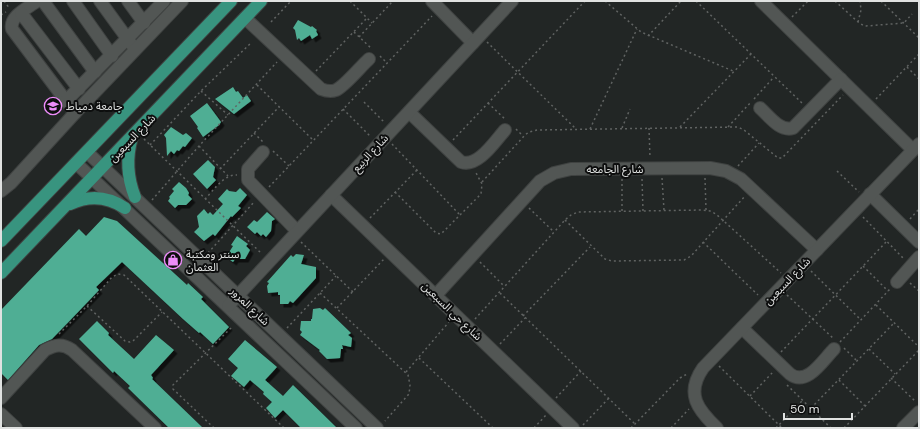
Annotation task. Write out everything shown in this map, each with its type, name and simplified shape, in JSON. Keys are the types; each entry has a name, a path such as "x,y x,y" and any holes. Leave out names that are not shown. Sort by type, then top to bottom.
{"main road":[{"name":"شارع السبعين","path":"1,241 231,1"},
{"name":"شارع السبعين","path":"1,273 135,135 261,1"},
{"path":"135,135 128,152 128,167 130,182 135,197"},
{"path":"64,208 77,201 91,197 112,201 125,208"}],"street":[{"path":"37,1 16,11 12,21 12,29 75,113"},
{"path":"44,1 95,72"},
{"path":"73,1 112,56"},
{"path":"100,1 135,50"},
{"path":"128,1 144,23"},
{"path":"1,191 11,183 75,113 182,1"},
{"name":"شارع الربيع","path":"228,306 512,1"},
{"path":"761,1 869,106 916,147"},
{"path":"66,102 144,23 161,2"},
{"path":"435,5 477,39"},
{"path":"16,11 79,89"},
{"path":"245,18 324,91 336,90 374,55"},
{"path":"760,108 780,126 789,129 796,126 841,79"},
{"path":"409,112 461,162 470,163 478,159 505,130"},
{"name":"شارع السبعين","path":"696,402 694,392 698,376 712,359 916,147"},
{"name":"شارع المرور","path":"87,152 280,336 380,425"},
{"path":"263,152 249,167 247,176 250,183 295,233"},
{"name":"شارع المرور","path":"76,163 356,428"},
{"name":"شارع الجامعه","path":"436,296 540,181 562,170 651,168 721,169 732,173 741,179 817,250"},
{"name":"شارع حي السبعين","path":"331,195 574,428"},
{"path":"868,197 903,226 919,242"},
{"path":"893,286 919,257"},
{"path":"742,328 793,376 803,378 809,375 836,346"},
{"path":"1,398 45,350 58,345 68,347 72,350 155,428"},
{"path":"696,402 704,416 717,428"},
{"path":"903,428 919,412"},
{"path":"1,414 16,428"}],"path":[{"path":"4,1 16,11"},
{"path":"271,22 291,1"},
{"path":"350,1 372,23"},
{"path":"359,37 393,1"},
{"path":"446,147 585,1"},
{"path":"605,1 637,29 648,36 733,71"},
{"path":"648,36 681,1"},
{"path":"696,1 810,111"},
{"path":"785,24 808,1"},
{"path":"835,1 858,22 866,26 904,23 912,14"},
{"path":"858,22 861,10 860,1"},
{"path":"881,1 919,38"},
{"path":"202,261 261,194 387,63 435,5"},
{"path":"309,78 367,18"},
{"path":"590,129 637,29"},
{"path":"354,32 374,55 387,63"},
{"path":"477,39 518,72 577,130"},
{"path":"150,145 201,91 252,42"},
{"path":"680,128 733,71 751,54"},
{"path":"869,106 919,54"},
{"path":"145,207 199,146 284,55"},
{"path":"907,67 919,79"},
{"path":"257,85 313,140"},
{"path":"482,182 525,134 537,130 738,127 744,130 778,158 784,156 850,88"},
{"path":"201,91 229,115"},
{"path":"364,102 385,137"},
{"path":"220,169 279,107"},
{"path":"343,109 385,137 460,215"},
{"path":"622,129 630,109"},
{"path":"643,211 651,168 649,128"},
{"path":"135,135 150,145 270,261"},
{"path":"732,173 759,142"},
{"path":"199,146 228,176"},
{"path":"395,192 438,234 442,233 481,194 483,186 482,182 470,163"},
{"path":"651,168 664,210"},
{"path":"704,168 706,210"},
{"path":"622,169 622,211"},
{"path":"363,225 417,170"},
{"path":"837,171 868,197"},
{"path":"205,199 228,176 247,176"},
{"path":"565,220 601,257 608,260 687,259 751,189"},
{"path":"522,201 554,232"},
{"path":"903,226 919,209"},
{"path":"468,327 571,215 578,212 706,210 713,212 723,221 784,284 836,346 857,361"},
{"path":"856,210 911,266"},
{"path":"295,233 353,292"},
{"path":"774,359 887,241"},
{"path":"703,242 766,302"},
{"path":"523,316 590,246"},
{"path":"336,309 391,252"},
{"path":"473,255 505,286"},
{"path":"804,264 861,320"},
{"path":"836,346 893,286 863,266"},
{"path":"45,350 112,277 118,274 124,275 284,428"},
{"path":"280,336 336,276"},
{"path":"320,293 406,373 410,380 409,394 380,425"},
{"path":"499,293 635,424"},
{"path":"844,428 919,348 875,305"},
{"path":"87,306 127,342 133,341 162,312"},
{"path":"406,373 456,314"},
{"path":"214,428 172,387 174,382 206,354 241,318"},
{"path":"493,351 525,318"},
{"path":"811,408 894,323"},
{"path":"869,349 895,374"},
{"path":"419,358 493,428"},
{"path":"712,359 782,428"},
{"path":"534,428 581,371"},
{"path":"750,396 774,372"},
{"path":"631,428 680,378 690,374 698,376"},
{"path":"891,378 919,406"},
{"path":"839,380 865,406"},
{"path":"580,428 609,398"},
{"path":"776,428 803,400"},
{"path":"671,428 696,402"}],"building":[{"path":"298,20 311,27 312,26 317,30 318,35 312,39 310,35 301,41 299,38 297,40 295,30 293,28"},
{"path":"233,87 243,98 247,95 251,101 234,114 215,99"},
{"path":"207,103 221,122 203,137 190,116"},
{"path":"171,127 183,135 186,133 192,138 185,147 183,146 174,154 171,151 167,156 166,138 164,135"},
{"path":"208,160 215,167 213,177 216,180 207,189 193,174"},
{"path":"179,182 186,188 189,193 188,195 192,199 186,205 178,205 175,208 168,201 170,198 169,197 174,191 172,189"},
{"path":"240,188 247,195 238,206 241,208 232,217 231,216 215,236 213,234 204,241 194,232 199,227 197,216 204,209 208,214 210,212 213,215 223,204 218,199 227,189 229,191 236,192"},
{"path":"267,212 275,219 272,221 271,231 266,237 263,234 261,236 257,232 255,234 247,227 254,220 257,222"},
{"path":"104,217 117,221 187,285 188,283 203,297 201,299 229,327 213,344 183,319 122,262 96,287 99,290 52,339 39,345 8,380 1,373 1,310 79,229 86,236"},
{"path":"237,236 248,244 246,246 250,250 245,259 235,259 233,262 226,257"},
{"path":"296,254 304,255 301,264 316,267 316,278 293,303 290,301 288,304 280,304 280,295 278,295 278,292 268,293 267,286 269,283 267,282 291,255 293,257"},
{"path":"320,308 323,310 325,308 351,333 348,335 352,338 351,347 342,345 343,349 341,349 340,358 327,359 319,351 320,350 300,335 302,332 300,330 301,321 311,321 313,309"},
{"path":"97,321 109,333 108,335 134,359 156,335 174,350 151,375 153,378 152,379 203,428 169,428 128,388 130,386 114,371 113,373 79,339"},
{"path":"245,340 277,367 265,380 283,396 293,385 337,428 301,428 283,410 275,418 266,408 272,402 263,394 264,392 250,380 244,387 231,376 238,368 228,359"}],"place":[{"name":"جامعة دمياط","path":"53,106"},
{"name":"سنتر ومكتبة العثمان","path":"173,260"}]}
